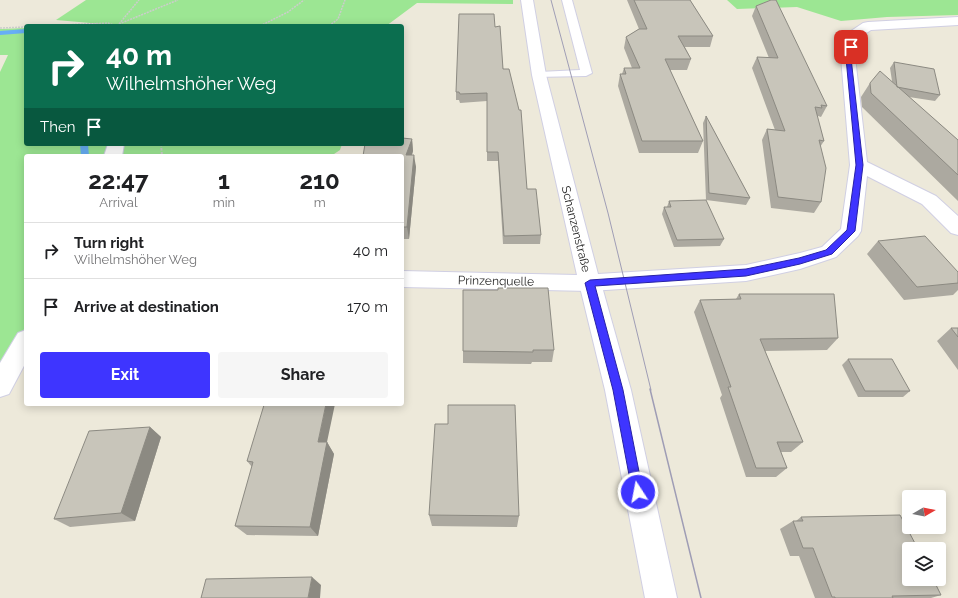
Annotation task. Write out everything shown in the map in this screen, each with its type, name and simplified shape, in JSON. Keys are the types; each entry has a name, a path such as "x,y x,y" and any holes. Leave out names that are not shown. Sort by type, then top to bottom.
{"street":[{"name":"Schanzenstraße","path":"527,0 539,75 618,390 661,598"},
{"name":"Prinzenquelle","path":"404,279 590,283 746,273 800,261 829,252 851,231 859,165 848,58 853,36 868,26 958,21"},
{"path":"859,165 929,200 958,228"},
{"path":"0,386 24,344"}],"lane":[{"path":"539,75 586,73 567,0"}],"path":[{"path":"119,24 139,0"},
{"path":"119,24 178,0"},
{"path":"264,24 288,12 304,0"},
{"path":"332,24 338,19 345,0"},
{"path":"0,28 24,27"}],"green space":[{"path":"86,0 513,0 513,4 417,3 389,24 102,24 56,20"},
{"path":"727,0 958,0 958,15 887,17 841,21 797,7 737,9"},
{"path":"24,28 24,146 341,146 340,150 334,154 24,154 24,329 0,370 0,72 8,55 0,55 0,29"}],"building":[{"path":"634,0 690,0 713,36 678,36 691,59 665,59 703,141 642,141 620,74 626,74 624,68 640,68 626,37 639,29 647,29"},
{"path":"771,0 776,0 827,106 821,105 822,108 815,107 824,141 819,140 826,168 821,202 778,197 767,129 785,131 757,57 778,58 756,6"},
{"path":"459,14 494,14 495,27 500,26 503,69 509,69 519,110 521,110 527,189 536,189 541,235 504,236 498,152 487,152 487,93 460,94 459,92 456,92"},
{"path":"894,62 934,69 940,95 897,87"},
{"path":"880,71 958,140 958,175 871,93 870,83"},
{"path":"706,116 750,198 709,193"},
{"path":"404,138 412,139 406,155 414,155 407,227 404,227 404,154 363,154 365,146 404,146"},
{"path":"706,200 724,239 677,240 664,207 671,207 669,201"},
{"path":"925,236 958,272 958,283 917,287 878,241"},
{"path":"498,288 548,288 554,350 533,350 533,352 463,351 463,290 498,290"},
{"path":"739,294 834,294 838,338 760,339 803,442 777,442 787,468 756,468 728,387 731,387 700,300 741,299"},
{"path":"951,328 958,328 958,337"},
{"path":"848,359 892,359 910,391 865,391"},
{"path":"448,405 515,405 519,516 429,515 435,424 448,424"},
{"path":"264,406 326,406 318,442 327,442 310,527 235,526 253,462 247,461"},
{"path":"150,427 121,513 54,519 89,431"},
{"path":"900,515 902,519 902,534 910,534 914,542 902,542 902,586 936,586 941,595 892,596 893,598 832,597 813,548 803,548 793,521 803,521 801,517"},
{"path":"312,577 308,598 201,598 206,579"}],"waterway":[{"path":"0,33 24,31"},
{"path":"84,146 85,154"}],"tram line":[{"path":"551,0 608,213 651,390"},
{"path":"650,389 701,598"}],"route":[{"path":"638,492 618,390 590,283 746,273 800,261 829,252 851,231 859,165 848,58 851,47"}]}
